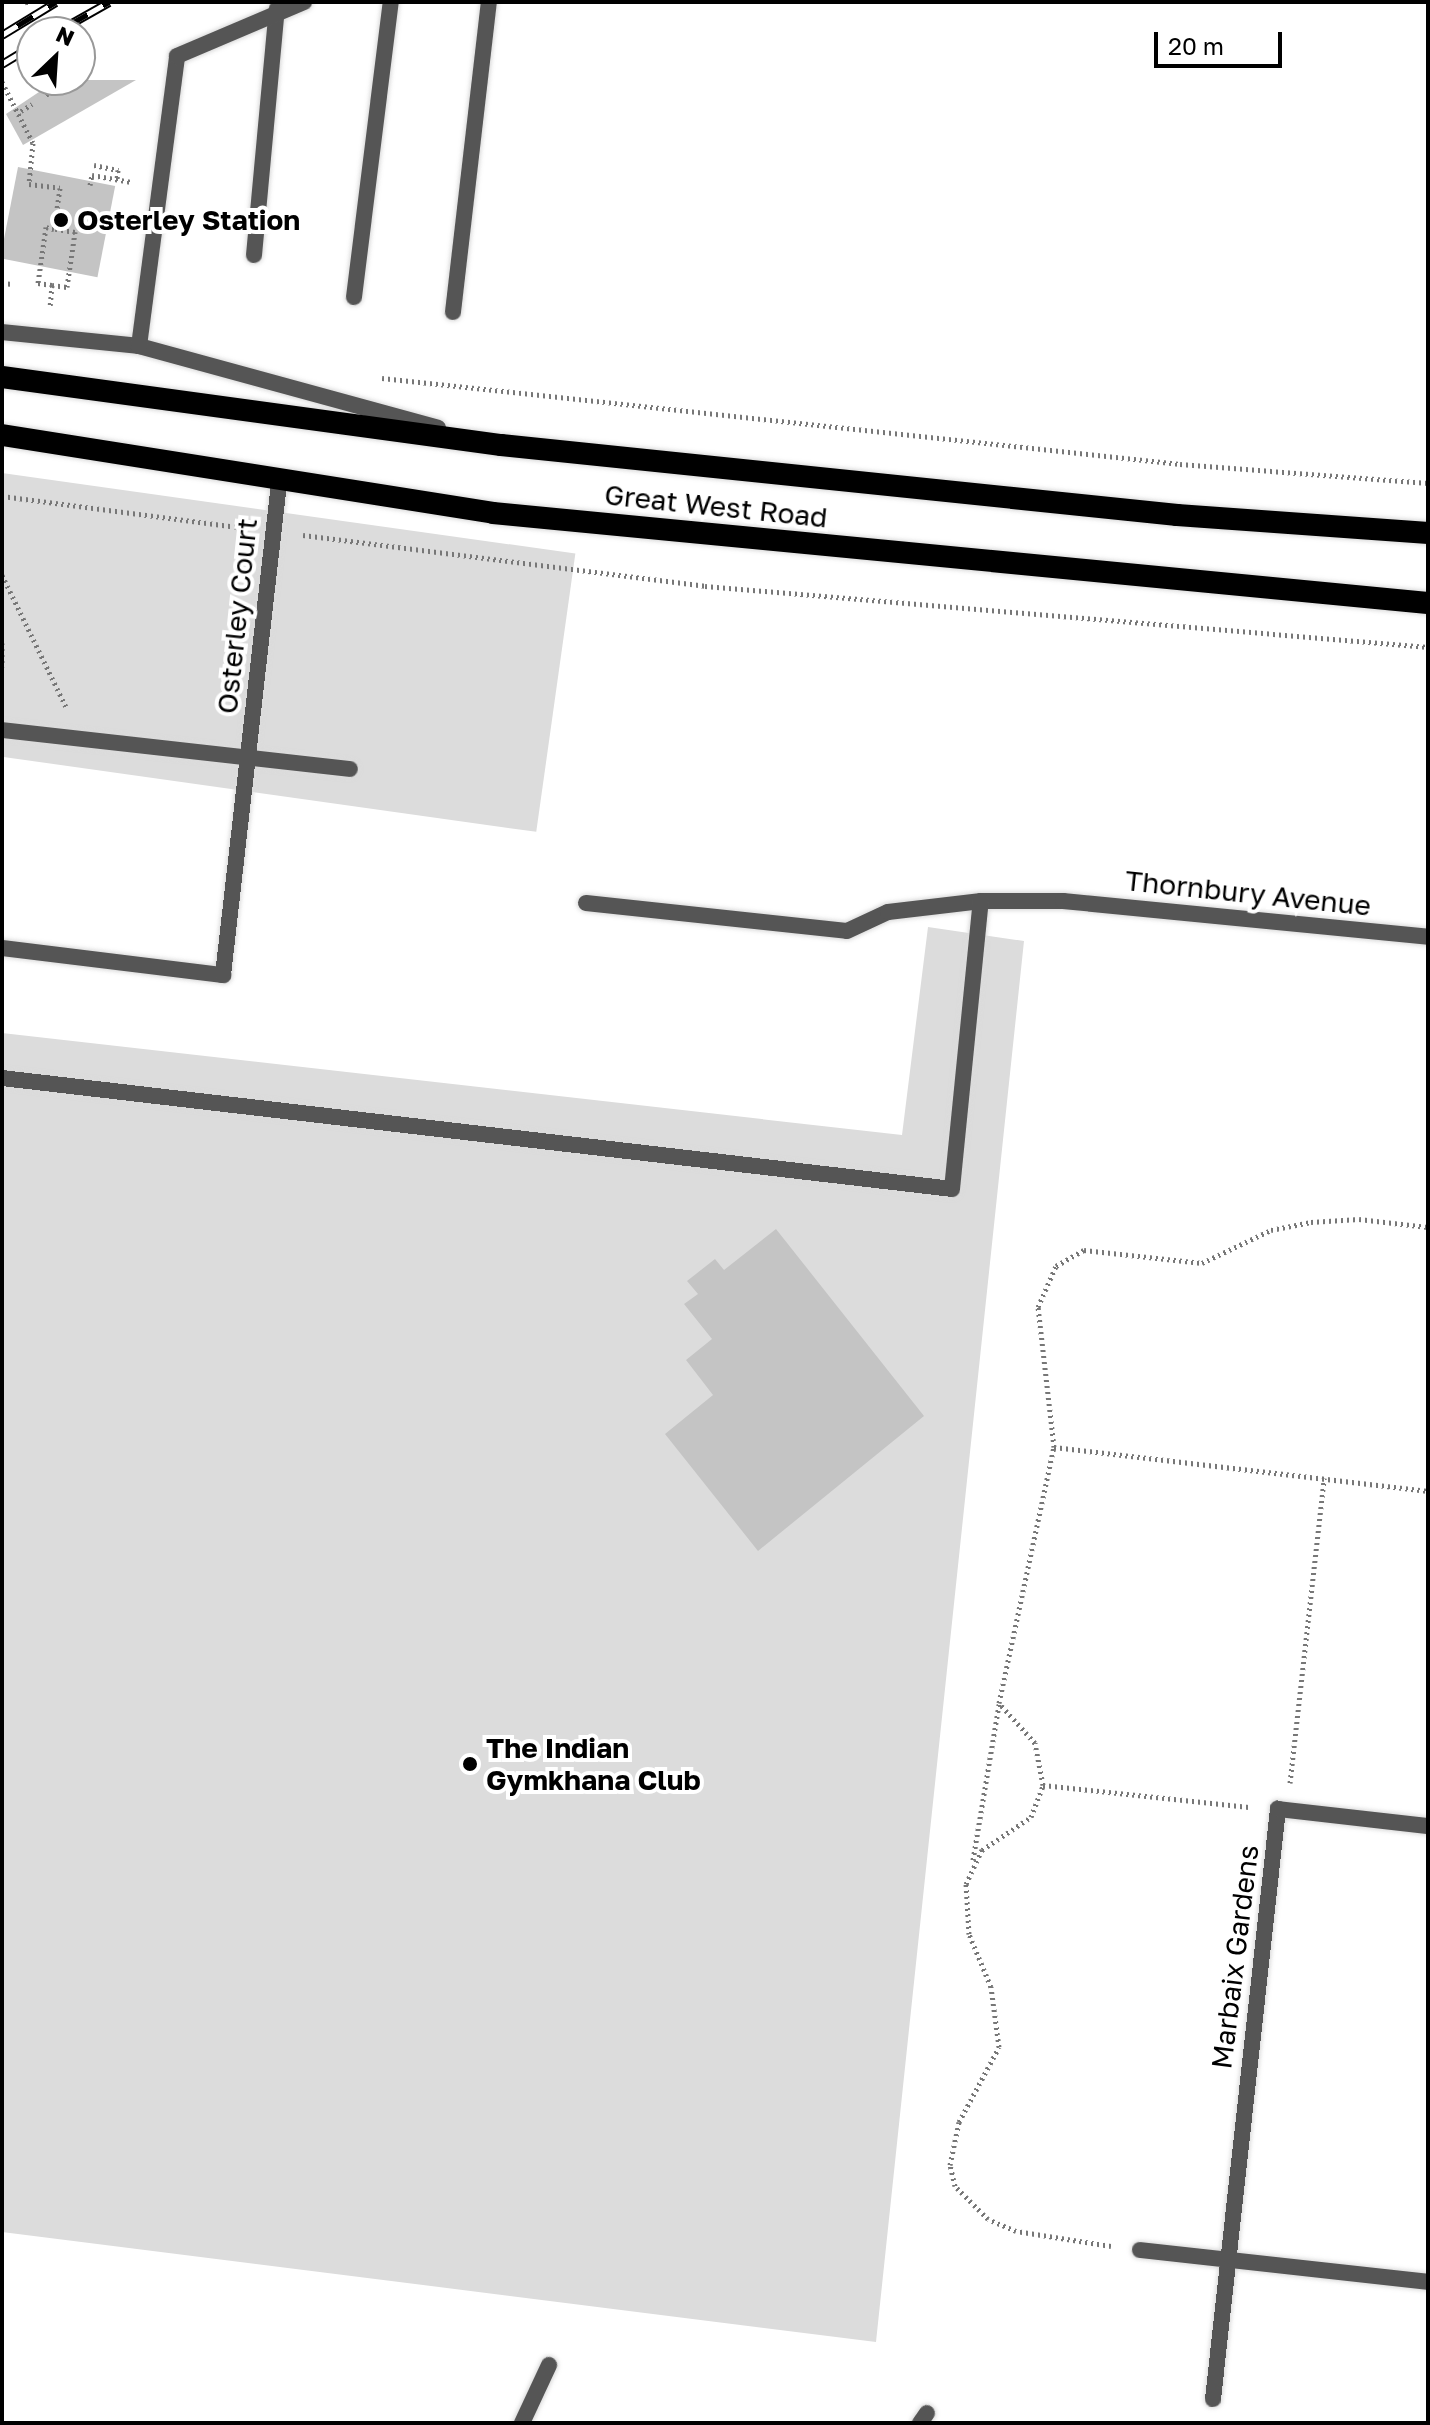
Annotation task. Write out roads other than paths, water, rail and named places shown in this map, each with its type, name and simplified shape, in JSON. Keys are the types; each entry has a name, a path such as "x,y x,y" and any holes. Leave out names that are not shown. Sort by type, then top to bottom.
{"highway":[{"name":"Great West Road","path":"2,377 501,445 1177,515 1428,533"},
{"name":"Great West Road","path":"2,435 509,515 1428,603"}],"street":[{"path":"139,346 177,56 277,9 304,2"},
{"path":"354,297 391,2"},
{"path":"453,312 489,2"},
{"path":"254,255 277,9"},
{"path":"2,332 139,346 501,445"},
{"name":"Osterley Court","path":"2,948 223,975 279,481"},
{"name":"Osterley Court","path":"2,730 350,769"},
{"path":"2,1078 952,1189 981,901"},
{"name":"Thornbury Avenue","path":"586,903 847,931 888,912 981,901 1063,901 1428,937"},
{"name":"Marbaix Gardens","path":"1213,2399 1282,1810 1428,1826"},
{"path":"1140,2250 1428,2282"},
{"path":"522,2423 549,2365"}],"railway":[{"path":"2,35 56,2"},
{"path":"84,16 109,2"},
{"path":"2,64 16,56"}],"place":[{"name":"Osterley Station","path":"61,220"},
{"name":"The Indian Gymkhana Club","path":"470,1764"}]}
